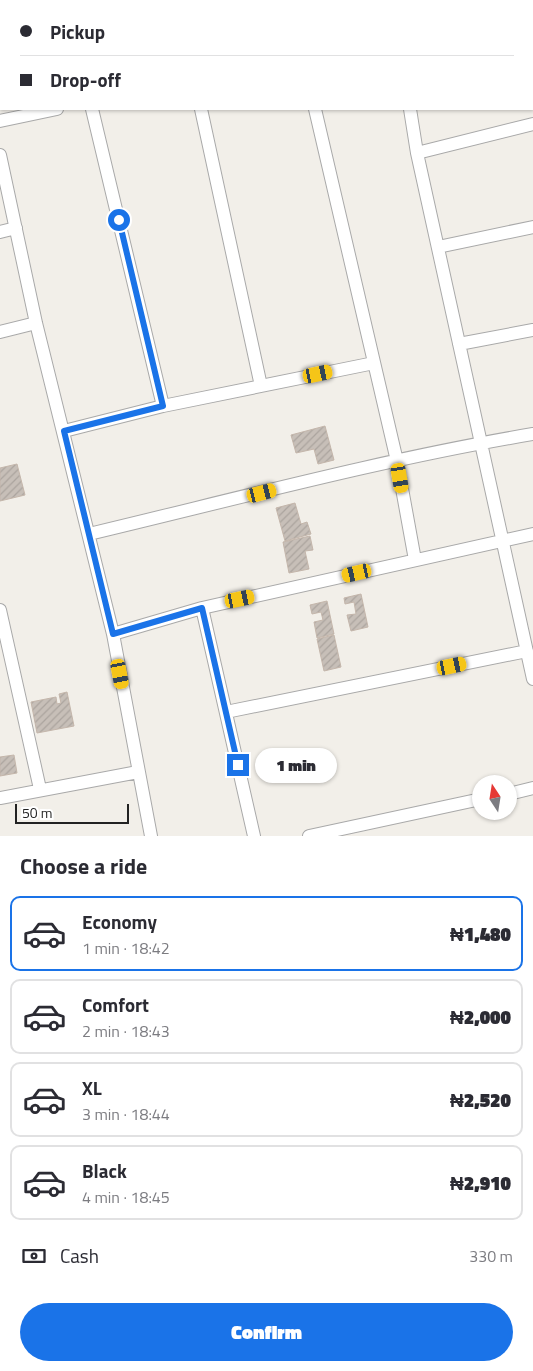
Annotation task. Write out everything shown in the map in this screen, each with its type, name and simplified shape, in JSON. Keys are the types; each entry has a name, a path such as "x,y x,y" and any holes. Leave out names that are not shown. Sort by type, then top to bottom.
{"street":[{"path":"0,121 52,110"},
{"path":"92,110 163,406"},
{"path":"201,110 261,386"},
{"path":"315,110 397,461 415,560"},
{"path":"410,110 417,153 533,679"},
{"path":"417,153 533,124"},
{"path":"0,155 36,324 113,634 151,836"},
{"path":"438,247 533,227"},
{"path":"0,232 16,228"},
{"path":"0,332 36,324"},
{"path":"459,344 533,330"},
{"path":"64,431 163,406 374,363"},
{"path":"89,534 397,461 533,434"},
{"path":"113,634 202,608 533,534"},
{"path":"202,608 254,836"},
{"path":"0,610 40,789"},
{"path":"226,712 527,651"},
{"path":"0,798 138,772"},
{"path":"518,792 533,788"},
{"path":"309,836 472,802"}],"building":[{"path":"325,426 334,460 318,464 314,449 296,453 291,435"},
{"path":"17,464 25,495 0,501 0,468"},
{"path":"295,503 301,524 307,522 311,534 285,541 276,508"},
{"path":"310,536 313,550 305,551 309,569 289,573 283,542"},
{"path":"361,594 368,627 351,631 347,615 356,614 354,602 345,604 344,598"},
{"path":"327,601 334,634 317,638 314,622 323,620 321,612 312,614 310,605"},
{"path":"334,635 341,667 324,671 317,639"},
{"path":"67,692 74,726 37,733 31,702 56,697 57,704 61,703 59,694"},
{"path":"14,755 17,773 0,776 0,757"}],"route":[{"path":"119,220 163,406 64,431 113,634 202,608 238,765"}]}
